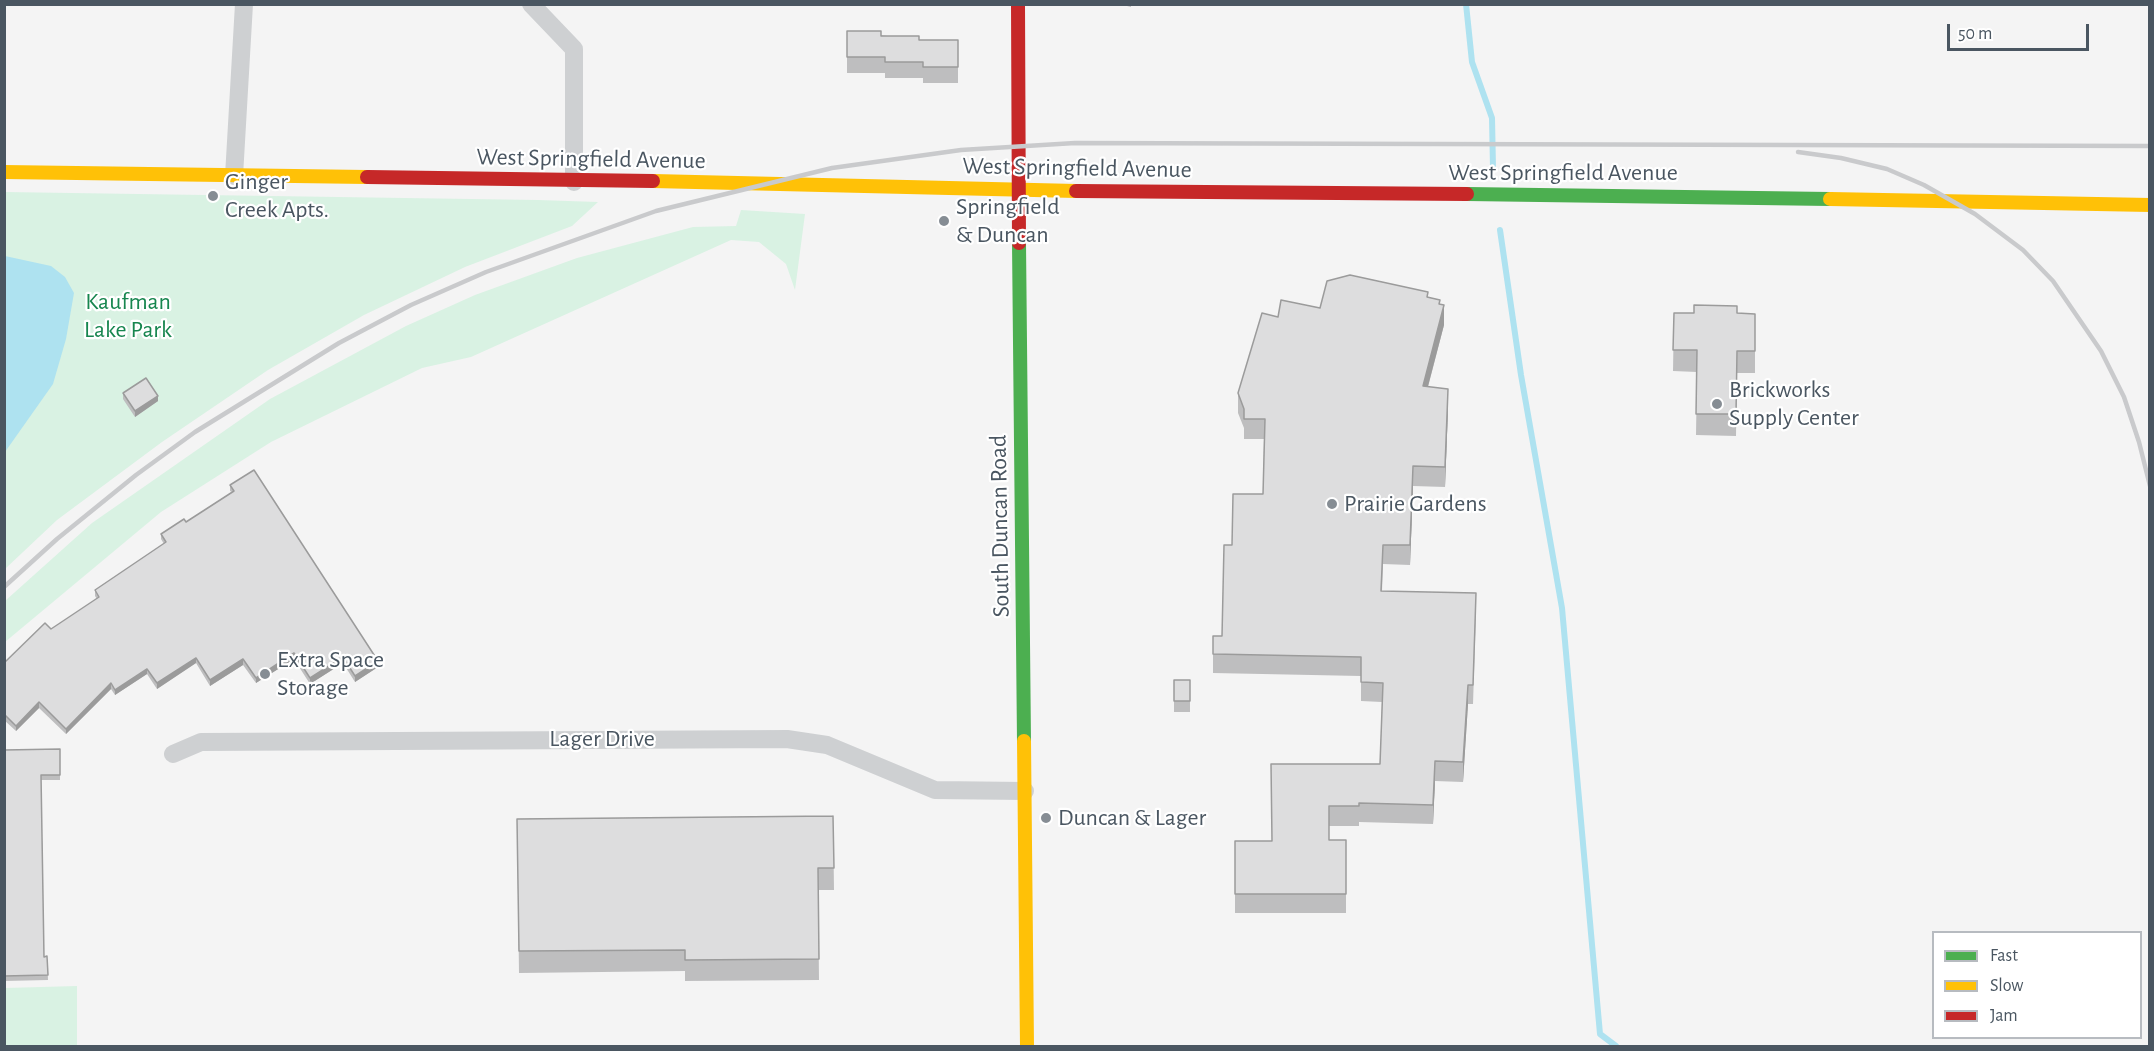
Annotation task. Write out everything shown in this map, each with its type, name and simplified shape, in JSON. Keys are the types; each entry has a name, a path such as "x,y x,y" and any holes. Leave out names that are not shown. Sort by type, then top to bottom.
{"main road":[{"name":"South Duncan Road","path":"1018,4 1027,1047"},
{"name":"West Springfield Avenue","path":"4,172 1018,190 1663,196 2150,205"}],"street":[{"path":"234,176 244,4"},
{"path":"531,4 574,49 574,182"},
{"name":"Lager Drive","path":"173,754 201,742 787,739 827,745 935,790 1025,790"}],"green space":[{"name":"Kaufman Lake Park","path":"5,192 598,202 572,226 465,267 364,315 268,370 162,442 57,520 5,569"},
{"path":"741,210 805,214 795,290 786,264 759,242 731,240 471,357 422,368 271,442 161,512 5,642 5,601 92,523 270,399 406,326 475,295 577,258 693,227 736,226"},
{"path":"77,986 77,1046 5,1046 5,988"}],"water":[{"path":"5,256 51,266 65,277 74,293 66,339 53,384 5,452"}],"building":[{"path":"847,31 881,31 881,36 919,36 919,40 958,40 958,67 923,67 923,62 885,62 885,57 847,57"},
{"name":"Prairie Gardens","path":"1350,275 1428,292 1427,297 1440,300 1439,304 1444,305 1423,386 1448,389 1445,467 1413,466 1410,545 1383,545 1381,591 1476,593 1473,685 1468,685 1463,762 1435,761 1433,805 1359,803 1359,806 1329,806 1329,840 1346,840 1346,894 1235,894 1235,841 1272,841 1271,764 1380,764 1383,683 1361,682 1361,657 1213,654 1213,636 1222,636 1224,545 1232,545 1233,494 1263,494 1265,419 1244,419 1244,409 1238,393 1262,313 1278,317 1281,300 1320,308 1327,281"},
{"name":"Brickworks Supply Center","path":"1694,305 1737,306 1737,313 1755,314 1755,351 1737,351 1736,414 1696,414 1697,350 1673,350 1674,313 1694,313"},
{"path":"146,378 158,396 135,411 123,393"},
{"path":"254,470 378,661 355,676 343,657 310,678 294,653 256,678 243,659 210,680 196,658 157,683 147,669 115,690 111,683 66,729 39,702 16,726 4,714 4,663 45,623 51,629 99,597 95,590 166,542 161,534 184,519 186,522 234,491 230,485"},
{"path":"1174,680 1190,680 1190,701 1174,701"},
{"path":"60,749 60,775 41,775 44,957 47,956 48,975 4,976 4,750"},
{"path":"833,816 834,868 818,868 819,959 685,960 685,950 519,951 517,819"}],"waterway":[{"path":"1466,4 1472,62 1492,118 1493,168"},
{"path":"1500,230 1521,375 1562,608 1600,1034 1616,1046"}],"railway":[{"path":"4,587 57,539 136,475 195,432 339,343 411,305 486,272 656,211 832,168 961,150 1075,143 2150,146"},
{"path":"1798,152 1841,158 1887,169 1924,185 1975,214 2023,250 2053,281 2101,351 2124,397 2150,486"}],"traffic: fast":[{"path":"1467,194 1830,199"},
{"path":"1019,243 1024,741"}],"traffic: slow":[{"path":"4,172 367,177"},
{"path":"653,181 1076,191"},
{"path":"1830,199 2150,205"},
{"path":"1024,741 1027,1046"}],"traffic: jam":[{"path":"1018,4 1019,243"},
{"path":"367,177 653,181"},
{"path":"1076,191 1467,194"}],"place":[{"name":"Ginger Creek Apts.","path":"213,196"},
{"name":"Springfield & Duncan","path":"944,221"},
{"name":"Brickworks Supply Center","path":"1717,404"},
{"name":"Prairie Gardens","path":"1332,504"},
{"name":"Extra Space Storage","path":"265,674"},
{"name":"Duncan & Lager","path":"1046,818"}]}
